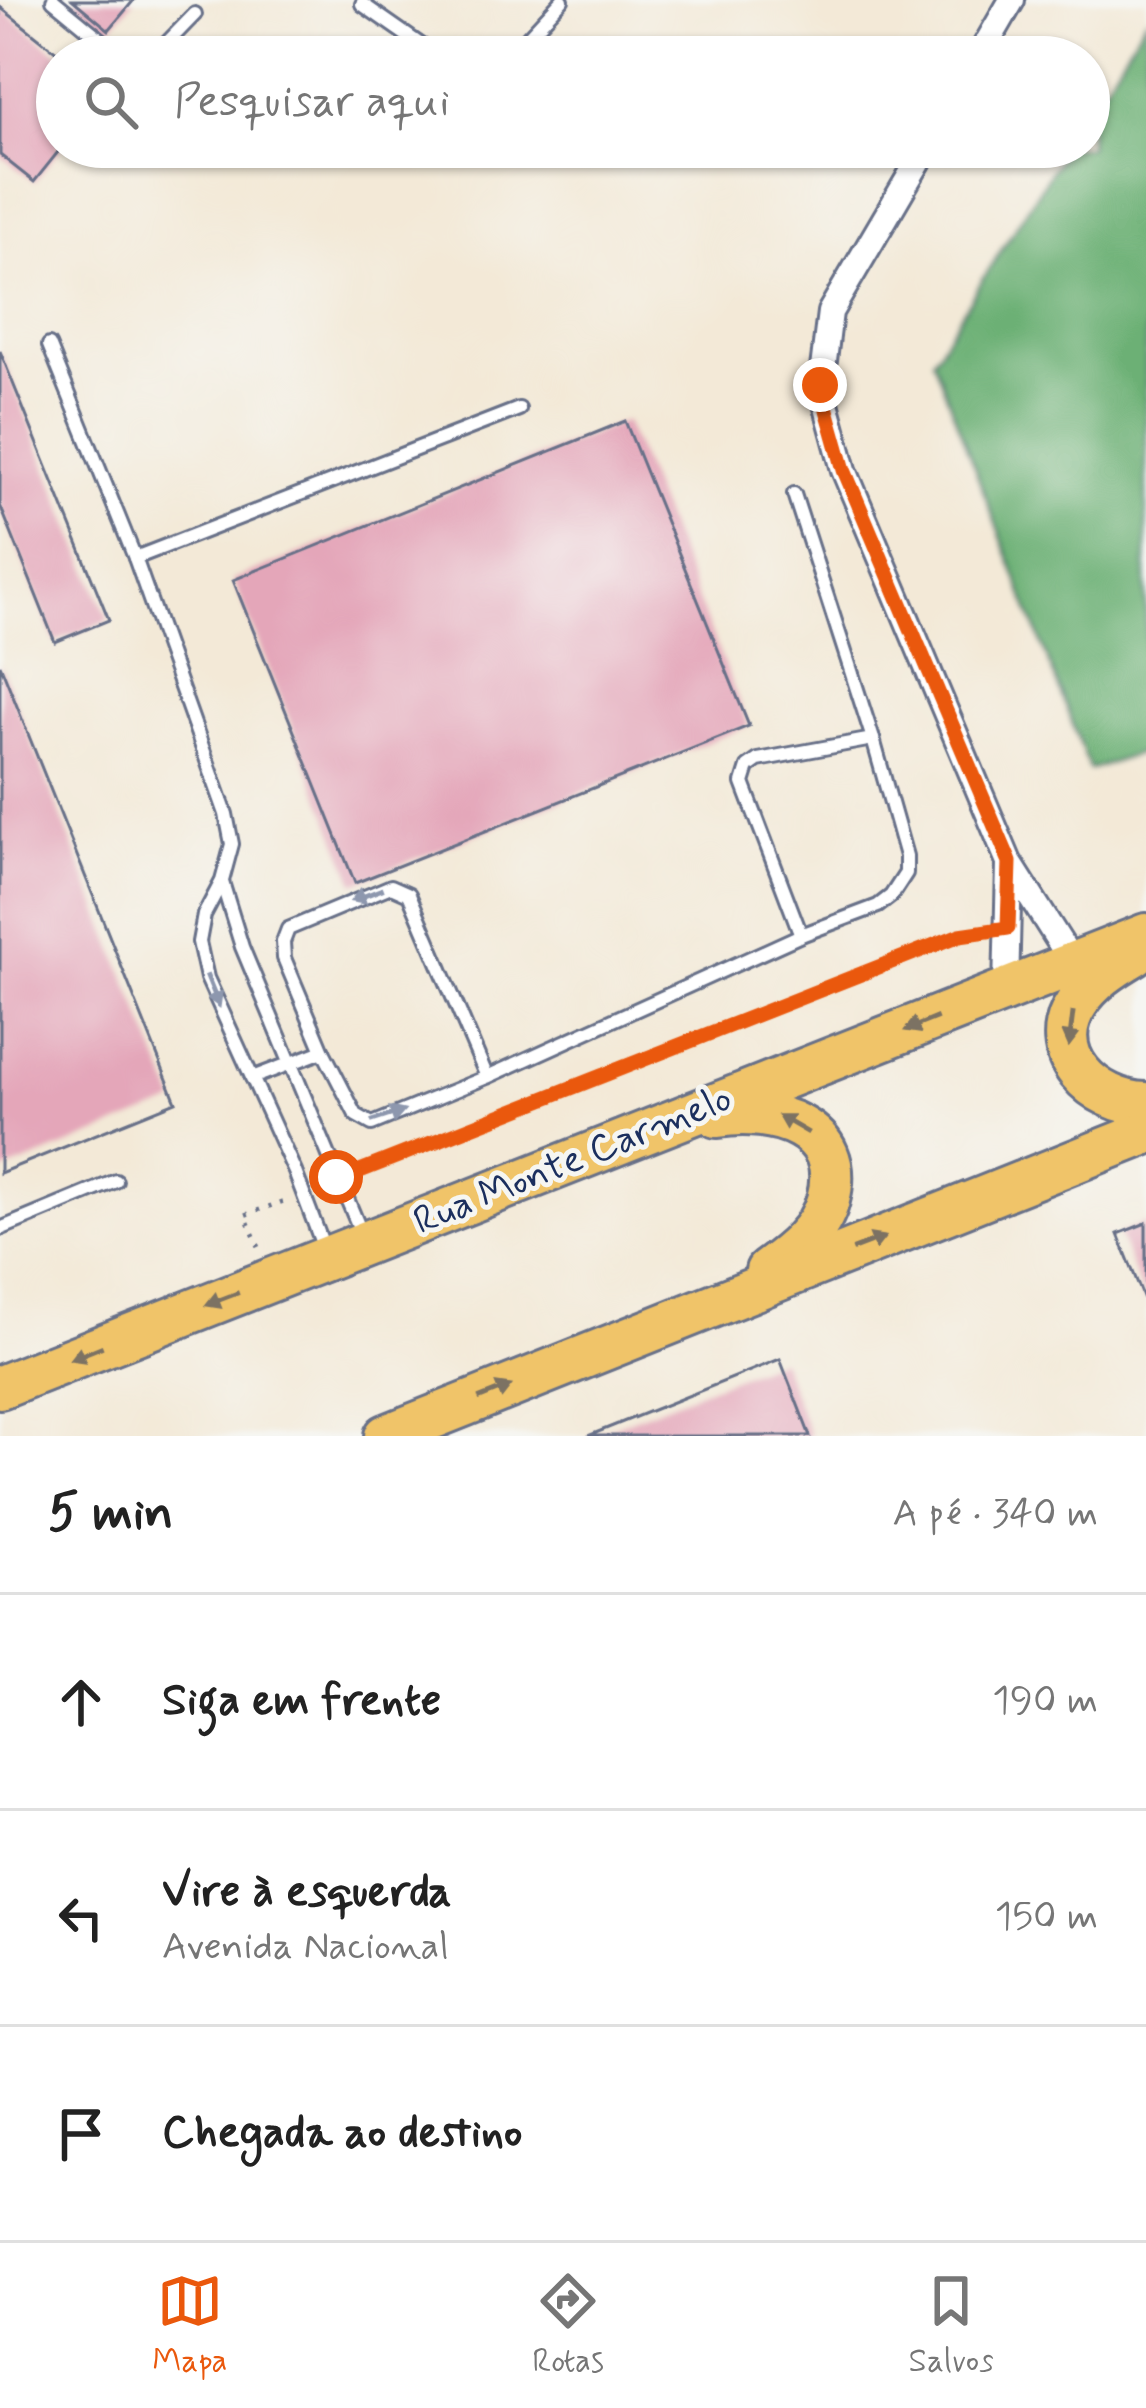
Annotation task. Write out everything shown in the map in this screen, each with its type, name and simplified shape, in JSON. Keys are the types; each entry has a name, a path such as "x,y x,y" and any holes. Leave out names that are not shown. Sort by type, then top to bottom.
{"highway":[{"name":"Rua Monte Carmelo","path":"0,1387 1146,935"},
{"path":"1146,948 1093,983 1075,1006 1066,1028 1078,1070 1094,1090 1114,1100 1146,1104"},
{"path":"673,1122 739,1112 775,1114 802,1124 822,1148 831,1176 828,1202 814,1229 790,1254 721,1301"},
{"path":"386,1436 1146,1133"}],"street":[{"path":"991,36 1012,0"},
{"path":"915,168 830,312 820,385 844,470 1010,862 1073,963"},
{"path":"1006,990 1010,862"}],"lane":[{"path":"53,0 97,36"},
{"path":"529,36 562,0"},
{"path":"362,4 408,36"},
{"path":"174,36 195,14"},
{"path":"49,345 135,557 226,814 232,844 222,881 204,915 199,942 207,978 304,1194 347,1251"},
{"path":"135,557 519,409"},
{"path":"487,1077 409,894 400,887 391,886 288,928 284,958 323,1051 356,1114 372,1124 487,1077 801,935 878,906 906,873 906,856 873,739 794,494"},
{"path":"801,935 742,783 748,767 758,760 873,739"},
{"path":"222,881 232,919 337,1180 347,1251"},
{"path":"204,915 232,919"},
{"path":"252,1078 323,1051"},
{"path":"0,1229 116,1181"}],"path":[{"path":"337,1180 960,935 1008,928"},
{"path":"273,1280 245,1216 304,1194"}],"green space":[{"path":"1146,19 1146,751 1090,770 933,359 1053,168 1110,168 1110,76"}],"building":[{"path":"73,0 134,0 109,30"},
{"path":"0,7 37,36 36,168 45,168 34,182 0,155"},
{"path":"0,351 109,620 55,642 0,505"},
{"path":"625,421 749,726 355,883 233,580"},
{"path":"0,664 176,1102 0,1173"},
{"path":"1146,1223 1146,1304 1118,1234"},
{"path":"780,1359 810,1436 588,1436"}],"route":[{"path":"336,1177 960,935 1008,928 1010,862 844,470 820,385"}]}
